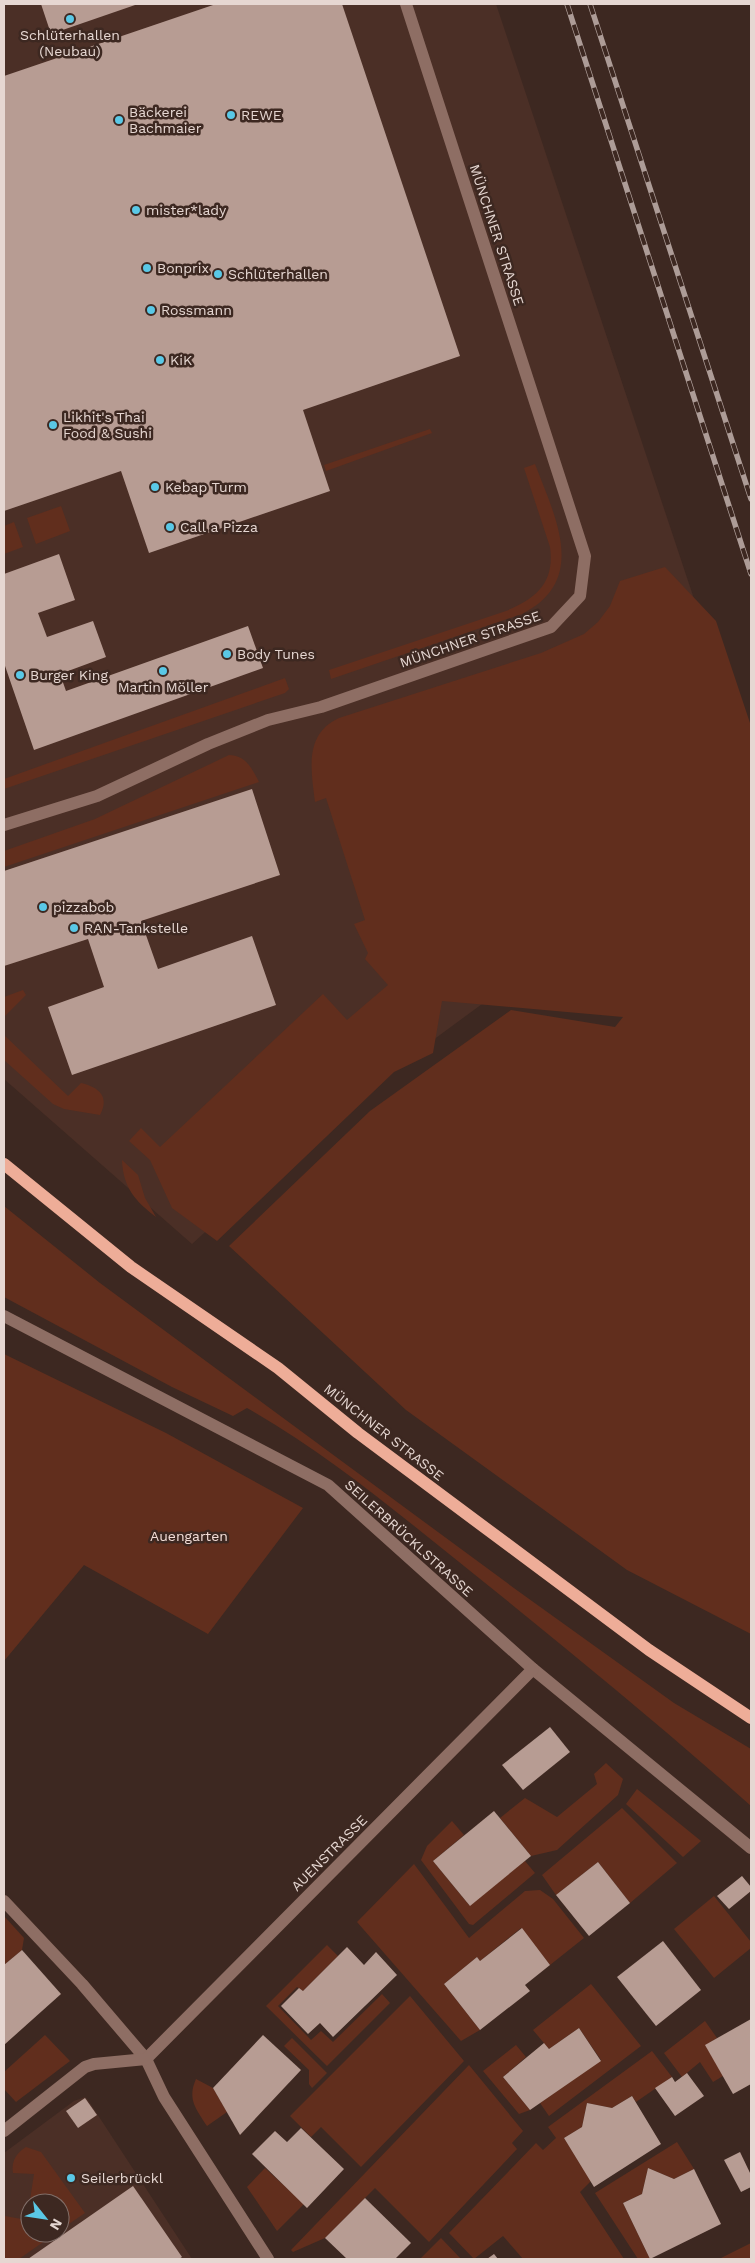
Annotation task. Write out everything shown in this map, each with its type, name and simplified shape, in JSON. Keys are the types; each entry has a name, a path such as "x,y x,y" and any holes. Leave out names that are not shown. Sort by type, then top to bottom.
{"main road":[{"name":"MÜNCHNER STRASSE","path":"4,1164 131,1266 278,1368 358,1433 649,1650 751,1718"}],"street":[{"name":"MÜNCHNER STRASSE","path":"4,826 97,796 208,744 268,720 321,707 551,626 580,596 585,556 406,4"},
{"name":"SEILERBRÜCKLSTRASSE","path":"4,1316 328,1485 533,1668 751,1848"},
{"name":"AUENSTRASSE","path":"146,2059 533,1668"},
{"path":"4,1901 82,1984 146,2059 164,2097 268,2259"},
{"path":"4,2131 85,2067 94,2064 146,2059"}],"shaded area":[{"path":"4,4 496,4 751,770 516,979 342,1107 192,1244 4,1079"},
{"name":"Seilerbrückl","path":"85,2097 192,2259 4,2259 4,2153 74,2101"}],"green space":[{"path":"430,429 432,433 326,471 324,465"},
{"path":"535,464 551,505 561,546 561,566 555,584 543,600 522,614 331,679 329,670 506,611 526,601 541,588 546,580 551,560 550,547 524,468"},
{"path":"61,506 70,531 36,544 27,518"},
{"path":"14,522 23,547 4,554 4,526"},
{"path":"665,567 716,621 751,726 751,1634 627,1570 406,1410 229,1246 370,1111 511,1010 615,1027 623,1017 442,1001 433,1053 394,1072 217,1241 172,1208 150,1160 129,1141 141,1128 160,1147 323,994 347,1020 388,985 365,959 368,953 354,924 365,920 326,798 315,802 312,754 320,733 339,718 541,653 584,634 598,622 610,606 620,581"},
{"path":"285,678 289,689 285,693 4,789 4,779"},
{"path":"229,755 244,760 251,767 259,782 4,867 4,851 95,819"},
{"path":"23,990 26,995 4,1017 4,997"},
{"path":"4,1035 68,1096 81,1083 98,1090 104,1103 100,1115 64,1109 53,1104 4,1060"},
{"path":"122,1160 138,1175 145,1198 156,1217 132,1193 125,1178"},
{"path":"4,1206 100,1283 518,1591 674,1703 751,1749 751,1806 645,1714 537,1625 385,1503 304,1443 247,1408 233,1416 172,1387 4,1297"},
{"name":"Auengarten","path":"4,1354 166,1433 303,1508 208,1634 84,1565 4,1661"},
{"path":"606,1763 623,1779 618,1795 557,1850 531,1856 500,1818 525,1798 557,1817 597,1784 594,1774"},
{"path":"637,1789 701,1841 683,1857 626,1804"},
{"path":"622,1808 677,1863 630,1903 598,1862 556,1895 542,1875"},
{"path":"452,1821 464,1835 433,1861 469,1905 525,1861 535,1873 473,1925 469,1924 421,1860 427,1846"},
{"path":"414,1864 469,1938 525,1891 540,1890 553,1899 584,1938 550,1965 521,1928 480,1961 477,1957 444,1984 480,2030 461,2041 357,1922"},
{"path":"714,1896 751,1942 751,1948 714,1978 674,1929"},
{"path":"4,1916 24,1938 22,1950 4,1965"},
{"path":"327,1945 338,1956 303,1991 297,1987 278,2006 311,2040 321,2031 333,2042 382,1994 390,2003 327,2066 266,2006"},
{"path":"591,1984 641,2046 549,2116 540,2103 601,2060 579,2028 549,2049 533,2030"},
{"path":"410,1996 464,2061 361,2167 321,2127 311,2137 290,2116"},
{"path":"705,2021 717,2038 706,2045 723,2076 713,2082 700,2062 682,2077 664,2053"},
{"path":"45,2035 70,2061 16,2102 4,2089 4,2072"},
{"path":"292,2038 327,2073 312,2088 309,2084 309,2070 284,2046"},
{"path":"516,2045 526,2057 503,2077 530,2110 519,2114 483,2071"},
{"path":"652,2051 672,2077 636,2102 632,2096 612,2108 587,2103 582,2127 564,2138 591,2181 580,2192 624,2259 523,2259 503,2236 474,2259 449,2233 536,2143 543,2150 556,2138 548,2127"},
{"path":"469,2065 523,2131 512,2143 517,2149 429,2242 375,2188 325,2238 293,2252 291,2250"},
{"path":"196,2079 213,2088 227,2112 207,2126 194,2104 192,2092"},
{"path":"677,2142 694,2169 674,2179 648,2168 642,2194 623,2203 650,2259 638,2259 595,2193"},
{"path":"26,2147 41,2152 85,2213 70,2223 70,2193 31,2193 34,2174 13,2173 15,2157"},
{"path":"265,2168 304,2204 277,2231 247,2187"},
{"path":"5,2216 20,2219 20,2243 42,2243 19,2259 4,2259"},
{"path":"441,2238 461,2259 420,2259"},
{"path":"751,2243 751,2259 719,2259"}],"building":[{"name":"Schlüterhallen (Neubau)","path":"41,4 138,4 51,34"},
{"name":"Schlüterhallen","path":"216,4 342,4 460,356 303,410 330,491 149,553 121,471 4,511 4,76"},
{"path":"59,554 75,600 38,613 47,637 93,621 106,657 60,674 66,691 248,626 263,668 34,750 4,663 4,574"},
{"name":"RAN-Tankstelle","path":"252,789 280,875 141,921 158,969 252,936 276,1005 72,1075 48,1007 104,987 88,939 4,966 4,871"},
{"path":"550,1727 570,1752 523,1790 502,1765"},
{"path":"494,1811 531,1856 470,1906 433,1861"},
{"path":"598,1862 630,1903 589,1936 556,1895"},
{"path":"742,1876 751,1887 751,1891 729,1909 717,1896"},
{"path":"522,1928 550,1965 525,1985 530,1991 480,2030 444,1984 477,1957 480,1961"},
{"path":"663,1941 701,1990 656,2026 617,1977"},
{"path":"347,1947 364,1965 376,1952 397,1975 333,2037 320,2023 308,2034 281,2006 299,1988 303,1991"},
{"path":"22,1950 61,1994 4,2045 4,1965"},
{"path":"751,2019 751,2084 733,2094 705,2045"},
{"path":"579,2028 601,2061 530,2110 503,2077 544,2043 549,2049"},
{"path":"263,2035 301,2070 240,2135 213,2088"},
{"path":"687,2073 704,2096 675,2116 655,2088 672,2077 675,2082"},
{"path":"632,2096 661,2144 594,2187 564,2138 582,2127 587,2103 612,2108"},
{"path":"85,2098 97,2115 78,2128 66,2111"},
{"path":"301,2128 344,2169 307,2208 252,2154 275,2131 287,2142"},
{"path":"740,2152 751,2175 751,2187 741,2192 724,2160"},
{"path":"648,2168 674,2179 694,2169 721,2224 650,2259 623,2203 642,2194"},
{"path":"133,2186 182,2257 179,2259 28,2259 51,2243 70,2243 70,2230"},
{"path":"365,2198 411,2243 395,2259 347,2259 325,2238"},
{"path":"494,2254 498,2259 487,2259"}],"railway":[{"path":"567,4 751,574"},
{"path":"590,4 751,499"}],"place":[{"name":"Schlüterhallen (Neubau)","path":"70,19"},
{"name":"REWE","path":"231,115"},
{"name":"Bäckerei Bachmaier","path":"119,120"},
{"name":"mister*lady","path":"136,210"},
{"name":"Bonprix","path":"147,268"},
{"name":"Schlüterhallen","path":"218,274"},
{"name":"Rossmann","path":"151,310"},
{"name":"KiK","path":"160,360"},
{"name":"Likhit's Thai Food & Sushi","path":"53,425"},
{"name":"Kebap Turm","path":"155,487"},
{"name":"Call a Pizza","path":"170,527"},
{"name":"Body Tunes","path":"227,654"},
{"name":"Martin Möller","path":"163,671"},
{"name":"Burger King","path":"20,675"},
{"name":"pizzabob","path":"43,907"},
{"name":"RAN-Tankstelle","path":"74,928"},
{"name":"Seilerbrückl","path":"71,2178"}]}
